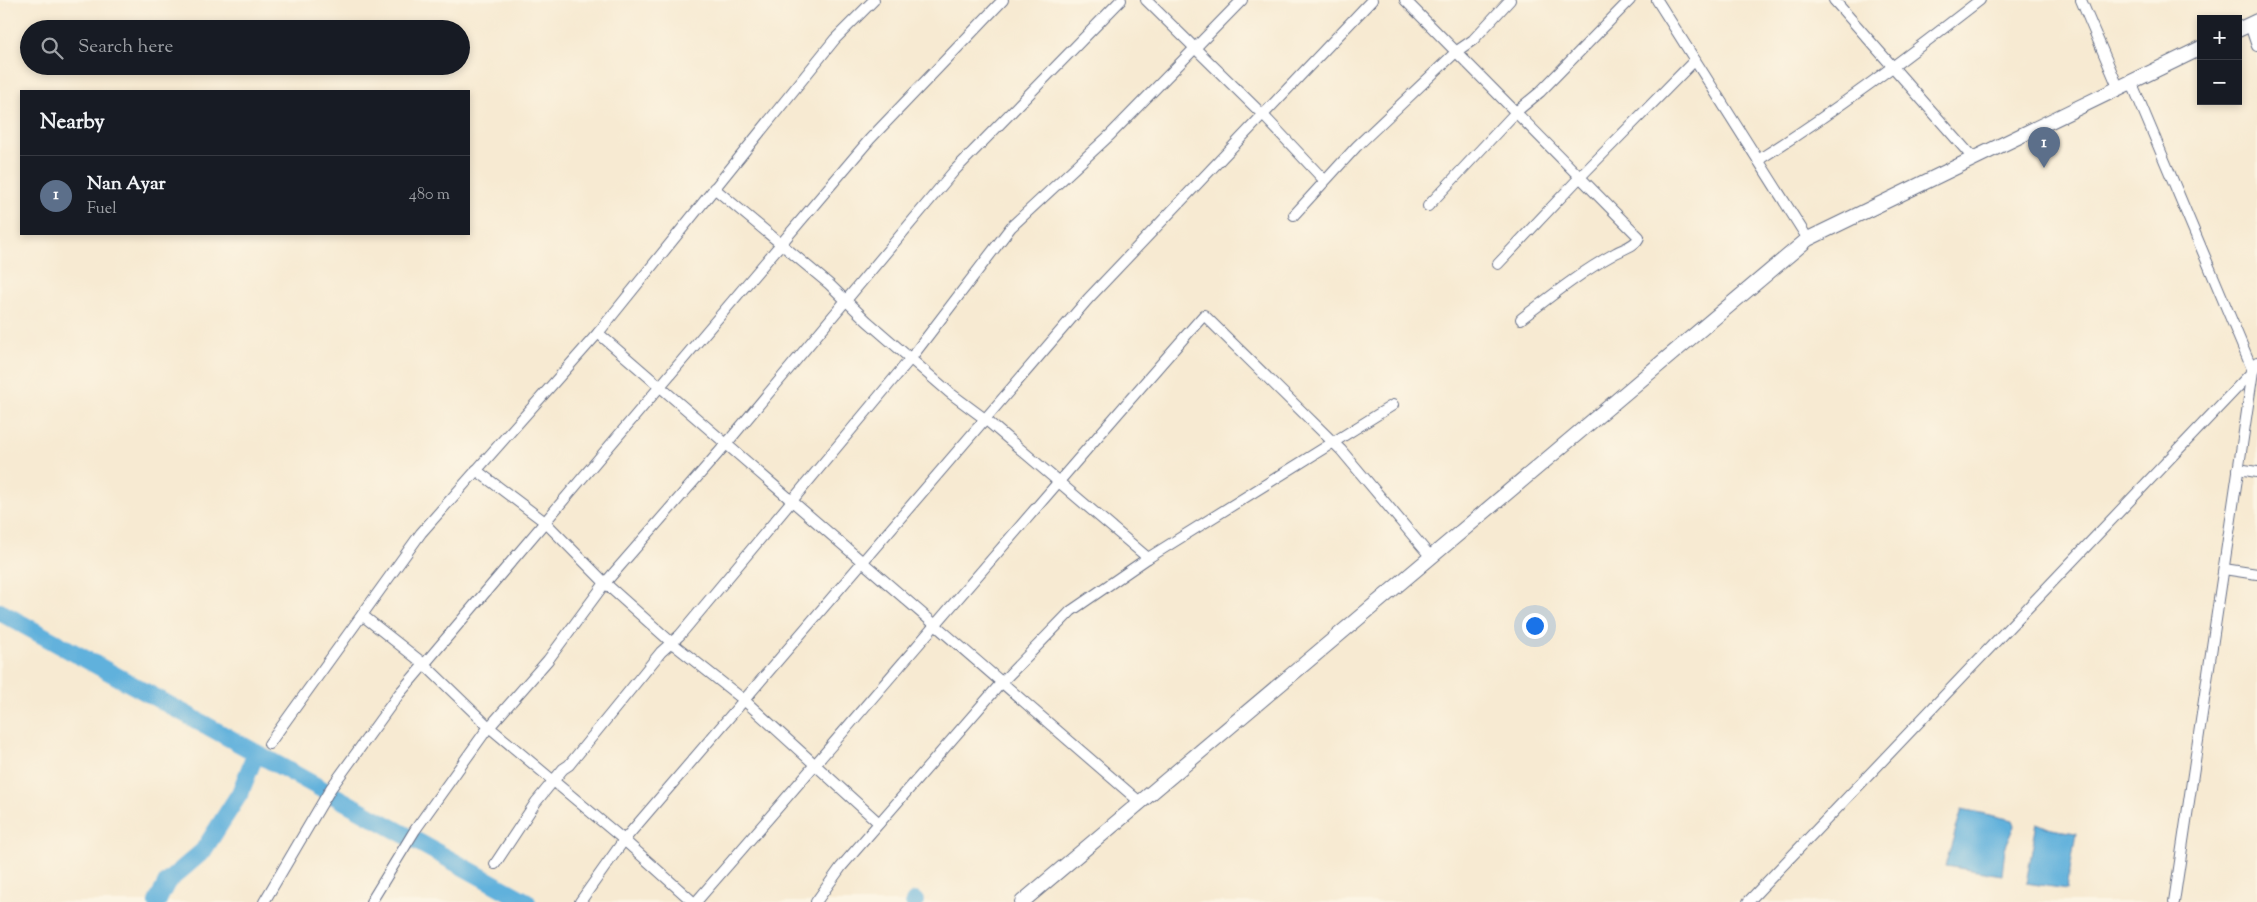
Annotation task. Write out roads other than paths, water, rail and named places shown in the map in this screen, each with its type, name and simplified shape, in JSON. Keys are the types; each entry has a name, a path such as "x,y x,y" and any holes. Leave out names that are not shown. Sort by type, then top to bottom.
{"main road":[{"path":"1022,902 1808,239 2197,50"}],"street":[{"path":"269,744 421,533 598,333 835,39 874,0"},
{"path":"264,902 331,788 399,694 870,139 1003,0"},
{"path":"371,902 415,830 488,727 548,660 606,583 727,443 954,171 1121,0"},
{"path":"1146,0 1263,115 1324,180"},
{"path":"495,864 536,802 563,769 569,765 661,652 672,643 793,501 911,358 1011,227 1110,135 1242,0"},
{"path":"580,902 624,840 1088,300 1372,0"},
{"path":"1405,0 1517,111 1639,237 1639,239 1562,288 1521,319"},
{"path":"1294,215 1324,180 1456,51 1473,40 1510,0"},
{"path":"1428,206 1517,111 1540,92 1630,0"},
{"path":"1656,0 1808,239"},
{"path":"1834,0 1973,158"},
{"path":"1758,160 1812,126 1893,68 1980,0"},
{"path":"2081,0 2118,87"},
{"path":"2248,25 2257,46"},
{"path":"1498,264 1580,176 1695,60"},
{"path":"2131,81 2255,366 2174,902"},
{"path":"714,188 847,300 867,321 950,393 985,419 1148,558"},
{"path":"362,615 424,664 488,727 624,840 695,902 816,765 1057,482 1204,315 1332,443 1430,556"},
{"path":"598,333 864,561 1141,803"},
{"path":"1748,902 2255,366"},
{"path":"816,902 841,868 879,823 1002,682 1071,611 1148,558 1393,405"},
{"path":"2238,469 2257,472"},
{"path":"476,470 545,522 606,583 672,643 744,700 879,823"},
{"path":"2224,569 2257,574"}],"water":[{"path":"1962,809 2013,820 2015,825 2005,848 2002,875 1945,866"},
{"path":"2037,823 2051,829 2076,833 2067,889 2026,883"}],"waterway":[{"path":"0,612 527,902"},
{"path":"157,902 167,882 203,851 240,793 256,753"}],"place":[{"name":"Nan Ayar","path":"2044,168"}]}
